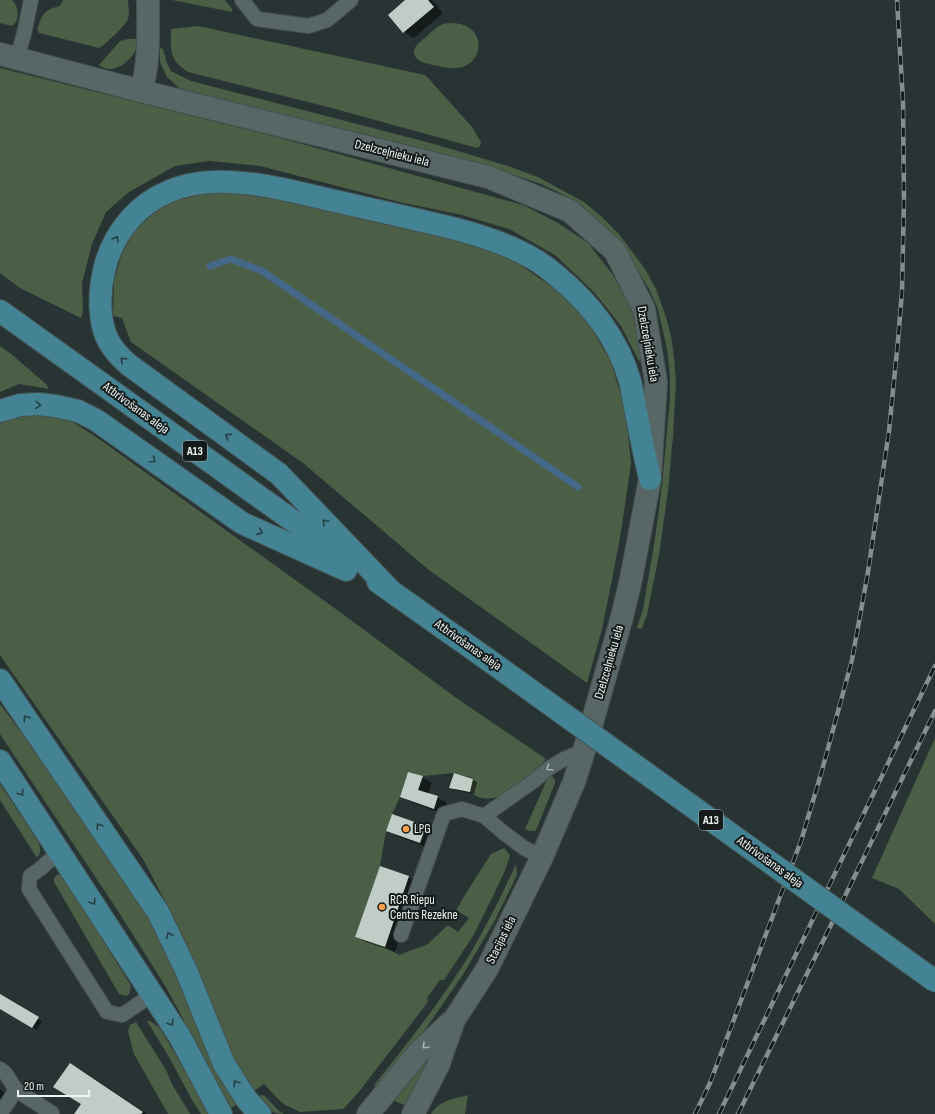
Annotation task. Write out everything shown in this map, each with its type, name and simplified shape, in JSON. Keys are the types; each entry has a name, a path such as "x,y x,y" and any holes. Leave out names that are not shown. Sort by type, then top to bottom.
{"main road":[{"path":"141,91 144,80 149,38 148,0"},
{"name":"Dzelzceļnieku iela","path":"8,56 141,91 488,177 570,211 615,251 644,309 656,382 650,479 624,610 574,782 542,857"},
{"path":"390,590 279,474 128,365 117,355 109,342 103,329 101,299 104,270 108,256 125,225 139,210 154,198 169,190 193,184 216,181 257,184 456,229 487,238 533,258 546,267 584,300 614,341 630,381 650,479"},
{"name":"Atbrīvošanas aleja","path":"0,311 935,981"},
{"path":"0,411 20,406 38,404 78,411 96,420 242,523 390,590"},
{"path":"0,680 158,912 186,970 224,1064 247,1100 260,1114"},
{"path":"0,761 180,1036 221,1114"},
{"name":"Stacijas iela","path":"413,1114 438,1066 454,1020 487,969 542,857"},
{"name":"Stacijas iela","path":"368,1114 418,1053 454,1020"}],"lane":[{"path":"8,56 24,34 31,0"},
{"path":"242,0 257,19 309,26 327,20 351,0"},
{"path":"484,816 535,780 548,768 584,750"},
{"path":"401,935 444,814 462,809 484,816 524,848 542,857"},
{"path":"60,851 30,876 29,889 107,1012 122,1015 153,994"},
{"path":"0,1070 6,1074 16,1090 52,1113"},
{"path":"0,1114 16,1090"}],"green space":[{"path":"0,0 12,0 16,5 16,22 12,26 0,23"},
{"path":"63,0 128,0 128,19 115,35 99,48 39,33 37,30 40,20 44,14 50,9 60,6"},
{"path":"172,0 225,0 232,9 232,12"},
{"path":"445,23 463,25 475,33 478,48 475,58 471,62 462,67 452,68 425,63 416,58 414,51 420,42 440,25"},
{"path":"198,26 425,75 472,127 481,142 480,146 477,148 328,107 188,72 177,63 172,54 171,29"},
{"path":"136,39 138,43 133,55 128,60 117,68 105,68 99,65 120,41"},
{"path":"160,48 163,49 171,71 191,81 434,144 508,166 538,177 584,202 619,234 645,269 656,289 671,336 676,382 668,491 659,555 647,615 642,628 639,629 637,627 643,609 655,539 662,485 670,399 670,375 667,349 658,309 649,289 630,257 580,206 562,194 541,184 508,173 179,88 167,77 160,62"},
{"path":"0,68 277,137 523,205 558,223 588,243 613,275 632,308 640,333 645,362 639,361 621,326 594,292 555,255 509,229 462,215 399,202 260,166 209,161 175,166 129,192 106,212 92,244 82,283 83,311 81,318 20,288 0,273"},
{"path":"208,192 252,194 475,243 519,264 558,291 587,321 611,362 626,412 631,464 612,580 602,629 587,683 429,570 303,463 131,342 122,318 113,316 114,281 122,253 136,229 165,204"},
{"path":"0,346 46,384 49,389 19,384 0,392"},
{"path":"43,414 65,417 99,439 344,615 455,697 546,759 518,787 501,796 491,798 481,798 470,792 473,778 454,773 423,776 408,772 400,797 386,831 380,866 355,937 385,947 399,955 428,944 448,925 458,932 469,918 456,910 491,854 504,848 510,855 496,890 473,936 444,980 440,980 427,998 428,1002 358,1093 343,1109 300,1112 285,1105 264,1084 254,1091 236,1065 166,903 143,859 0,655 0,424 10,418"},
{"path":"0,704 132,882 168,956 219,1078 237,1104 228,1110 164,984 118,911 0,734"},
{"path":"935,738 935,924 899,889 872,878"},
{"path":"549,775 555,779 555,783 537,828 535,831 529,831 525,829"},
{"path":"0,784 38,841 40,850 37,858 0,800"},
{"path":"516,864 517,875 495,920 464,973 427,1027 378,1088 374,1085 424,1021 470,954 494,910"},
{"path":"60,874 63,876 130,984 131,987 129,994 126,996 119,994 54,882 54,878"},
{"path":"147,1021 150,1021 160,1028 210,1114 201,1114"},
{"path":"136,1022 166,1070 172,1084 190,1114 168,1114 134,1054 128,1031 130,1025"},
{"path":"428,1058 429,1060 406,1106 393,1100 425,1059"},
{"path":"261,1095 265,1096 279,1111 284,1114 275,1113 269,1109 258,1097"},
{"path":"468,1095 465,1114 431,1114 443,1103"}],"building":[{"path":"405,0 428,0 434,7 403,33 388,15"},
{"path":"408,772 423,776 418,790 438,796 434,809 400,797"},
{"path":"454,773 473,779 470,792 449,788"},
{"name":"LPG","path":"392,814 426,826 420,843 386,831"},
{"name":"RCR Riepu Centrs Rezekne","path":"380,866 409,876 385,947 355,937"},
{"path":"0,994 39,1017 32,1028 0,1009"},
{"path":"70,1063 143,1112 141,1114 74,1114 81,1104 53,1087"}],"waterway":[{"path":"210,266 231,259 262,271 578,487"}],"railway":[{"path":"695,1114 710,1083 801,841 852,660 868,572 889,431 902,291 904,200 903,101 897,0"},
{"path":"719,1114 935,666"},
{"path":"738,1114 935,711"}],"place":[{"name":"LPG","path":"406,829"},
{"name":"RCR Riepu Centrs Rezekne","path":"382,907"}]}
